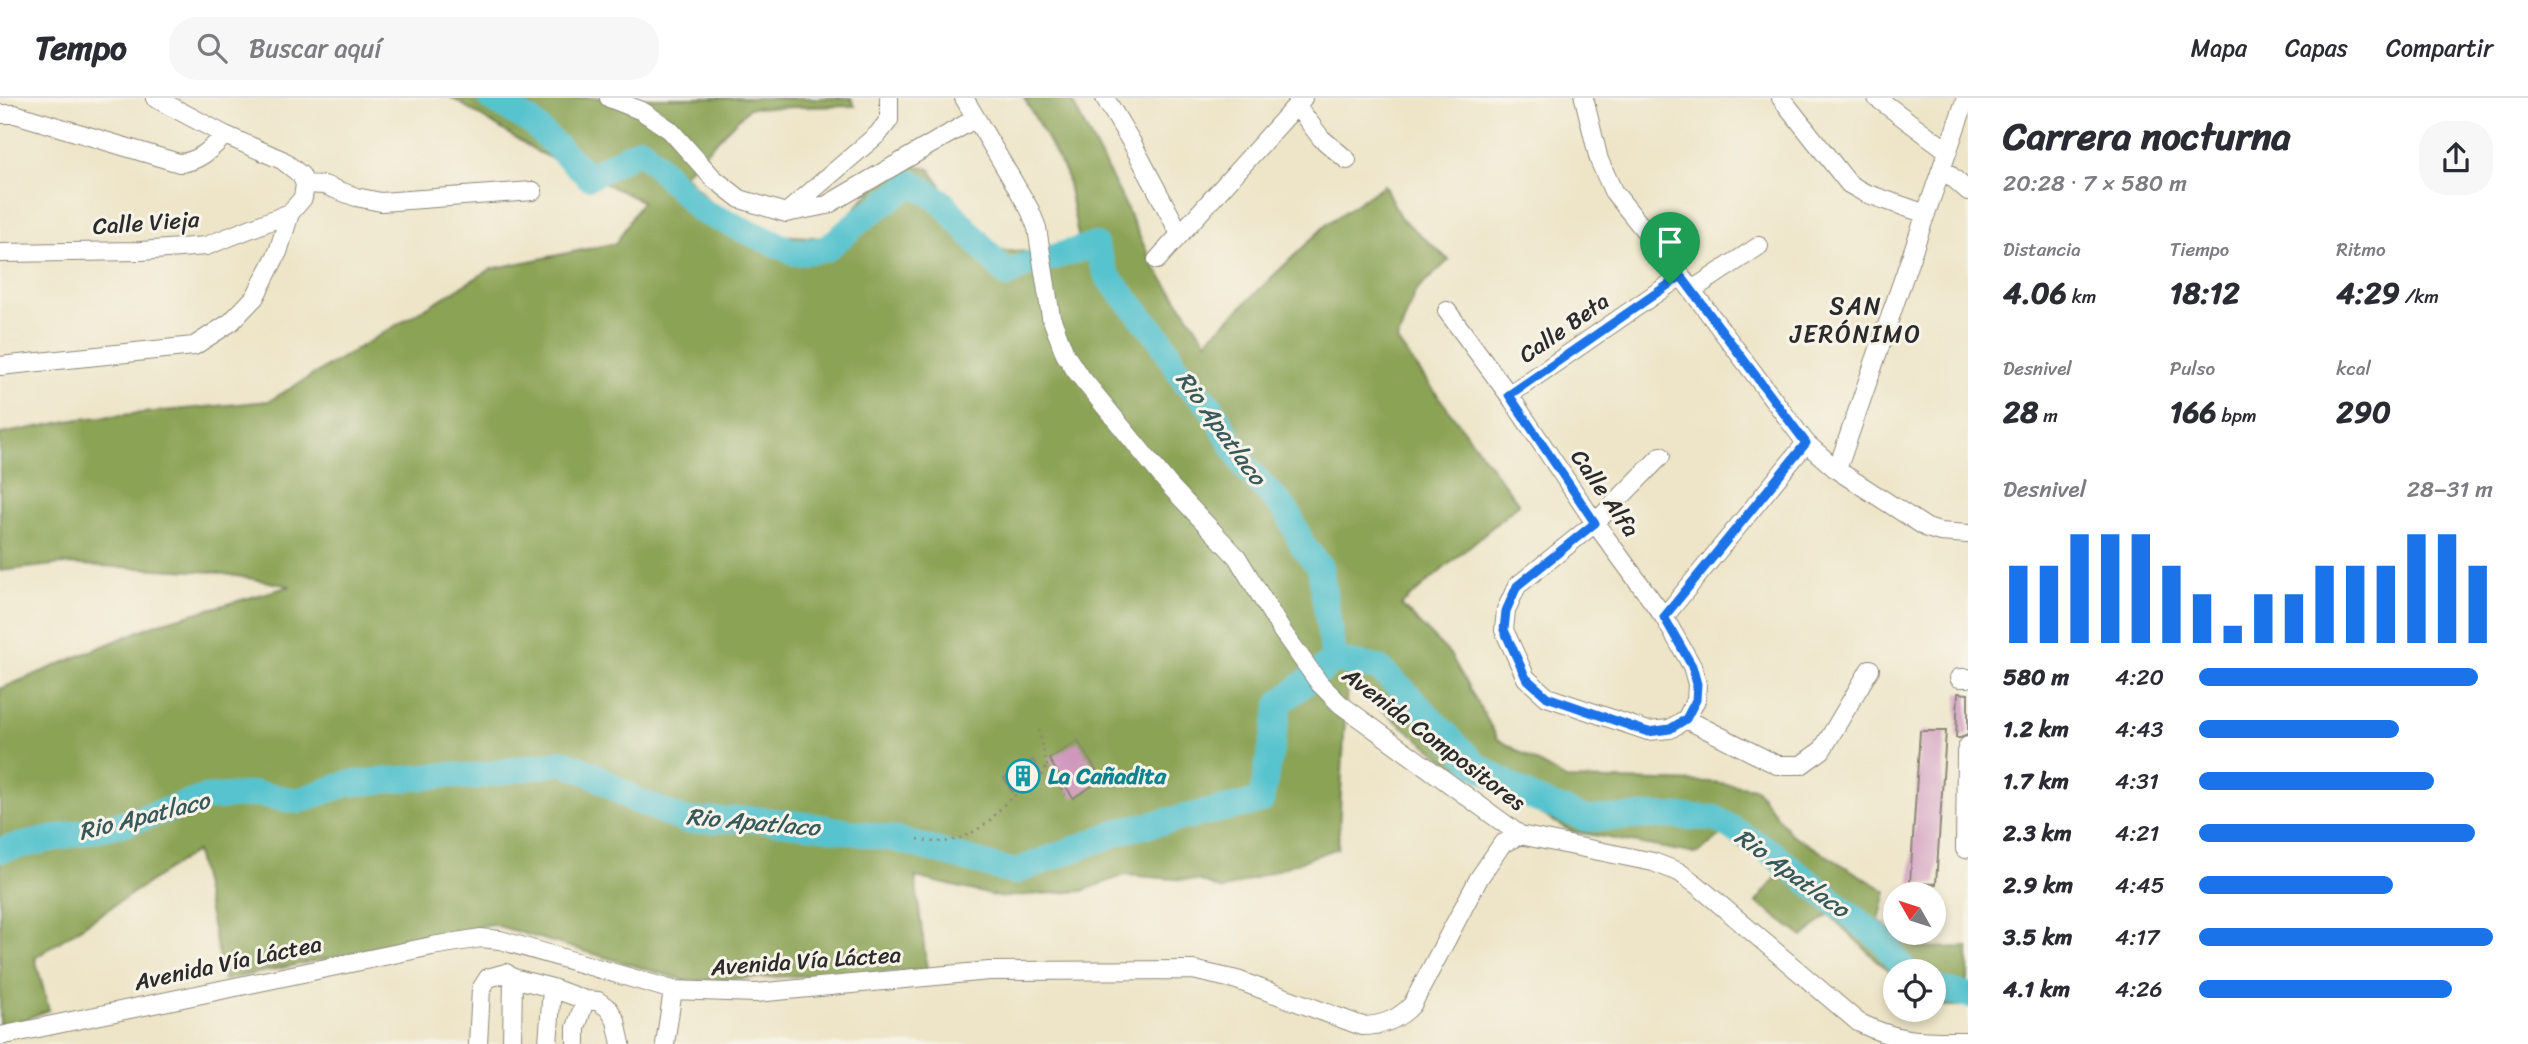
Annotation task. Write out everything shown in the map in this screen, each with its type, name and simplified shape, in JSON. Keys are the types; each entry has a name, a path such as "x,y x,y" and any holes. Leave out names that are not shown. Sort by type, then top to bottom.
{"street":[{"path":"0,366 194,346 231,322 255,297 278,252 290,213 303,198 305,184 301,175 282,160 225,135 155,98"},
{"path":"609,98 642,111 670,130 713,178 740,199 786,213 827,205 976,118"},
{"path":"786,213 878,134 889,120 889,98"},
{"name":"Avenida Compositores","path":"964,98 1038,228 1051,317 1057,337 1076,371 1169,485 1237,557 1307,667 1340,704 1520,835 1653,862 1679,872 1858,1022 1875,1031 1911,1041 1968,1041"},
{"path":"1105,98 1180,234"},
{"path":"1584,98 1599,160 1613,191 1806,443 1837,470 1927,528 1968,534"},
{"path":"1781,98 1849,184 1865,193 1926,214"},
{"path":"1877,98 1945,159 1968,191"},
{"path":"1837,470 1966,98"},
{"path":"1157,260 1300,102 1321,138 1347,160"},
{"path":"0,114 16,114 179,163 201,157 225,135"},
{"path":"305,184 324,185 356,197 381,202 533,191"},
{"name":"Calle Vieja","path":"0,253 141,251 206,246 290,213"},
{"name":"Calle Beta","path":"1509,395 1686,283 1759,246"},
{"name":"Calle Alfa","path":"1447,311 1664,617 1692,666 1697,684 1696,700 1686,719"},
{"path":"1664,617 1806,443"},
{"path":"1661,456 1595,523 1517,586 1506,611 1504,630 1526,678 1547,697 1648,732 1670,729 1686,719 1777,765 1801,765 1822,750 1870,668"},
{"path":"1965,849 1968,746"},
{"name":"Avenida Vía Láctea","path":"0,1036 405,951 481,938 533,948 673,990 756,993 989,971 1193,970 1237,980 1362,1026 1376,1026 1398,1017 1412,1005 1479,877 1502,844 1520,835"},
{"path":"478,1044 481,989 488,978 506,973 513,978 585,1000 598,1001 609,1009 616,1021 621,1044"},
{"path":"512,1044 513,978"},
{"path":"548,1044 552,988"},
{"path":"665,1044 673,990"},
{"path":"576,1044 576,1028 585,1000"}],"path":[{"path":"1039,730 1047,766 1065,795"},
{"path":"918,839 932,843 948,843 964,837 988,821 1011,798 1039,783 1047,766"}],"green space":[{"path":"452,98 851,98 855,106 749,108 684,174 738,233 828,238 897,162 930,169 981,249 1082,256 1066,173 1024,98 1070,98 1152,263 1206,341 1327,224 1384,185 1400,217 1449,260 1415,292 1397,341 1519,504 1401,605 1450,654 1498,739 1566,779 1712,782 1755,788 1791,834 1883,889 1879,921 1883,924 1883,945 1912,945 1916,948 1968,947 1968,1006 1946,1006 1946,959 1883,959 1883,966 1829,914 1803,937 1756,902 1780,873 1724,834 1696,854 1571,831 1443,758 1347,683 1338,848 1222,890 1201,881 1125,875 1082,891 1000,897 915,877 927,970 687,981 491,924 224,980 196,851 35,958 49,1010 0,1029 0,689 156,624 291,586 214,572 63,564 0,571 0,434 79,419 269,401 491,269 616,243 642,201 538,152"}],"building":[{"path":"1958,693 1968,694 1968,735 1956,738"},
{"path":"1920,731 1946,731 1936,882 1910,882"},
{"path":"1078,741 1102,780 1073,798 1049,759"},
{"name":"La Cañadita","path":"1033,760 1041,774 1012,792 1004,778"}],"waterway":[{"path":"490,98 531,122 589,177 641,149 701,211 796,253 826,249 867,215 913,183 942,202 1007,275 1023,266 1095,245 1107,276 1160,339 1184,380 1211,407 1246,468 1288,513 1303,546 1320,567 1334,660"},
{"name":"Rio Apatlaco","path":"0,850 130,822 204,798 257,794 298,801 346,784 449,775 472,777 563,762 594,775 633,799 686,821 753,819 815,826 898,840 1014,872 1125,830 1261,801 1280,703 1334,660 1378,668 1476,765 1530,797 1586,819 1653,816 1715,818 1772,853 1883,941 1896,959"},
{"name":"Rio Apatlaco","path":"1946,990 1968,995"}],"place":[{"name":"La Cañadita","path":"1023,776"}],"district":[{"name":"SAN JERÓNIMO","path":"1856,320"}],"route":[{"path":"1681,276 1806,443 1664,617 1692,666 1697,684 1696,700 1686,719 1670,729 1648,732 1547,697 1526,678 1504,630 1506,611 1517,586 1595,523 1509,395 1670,284 1681,276"}]}
